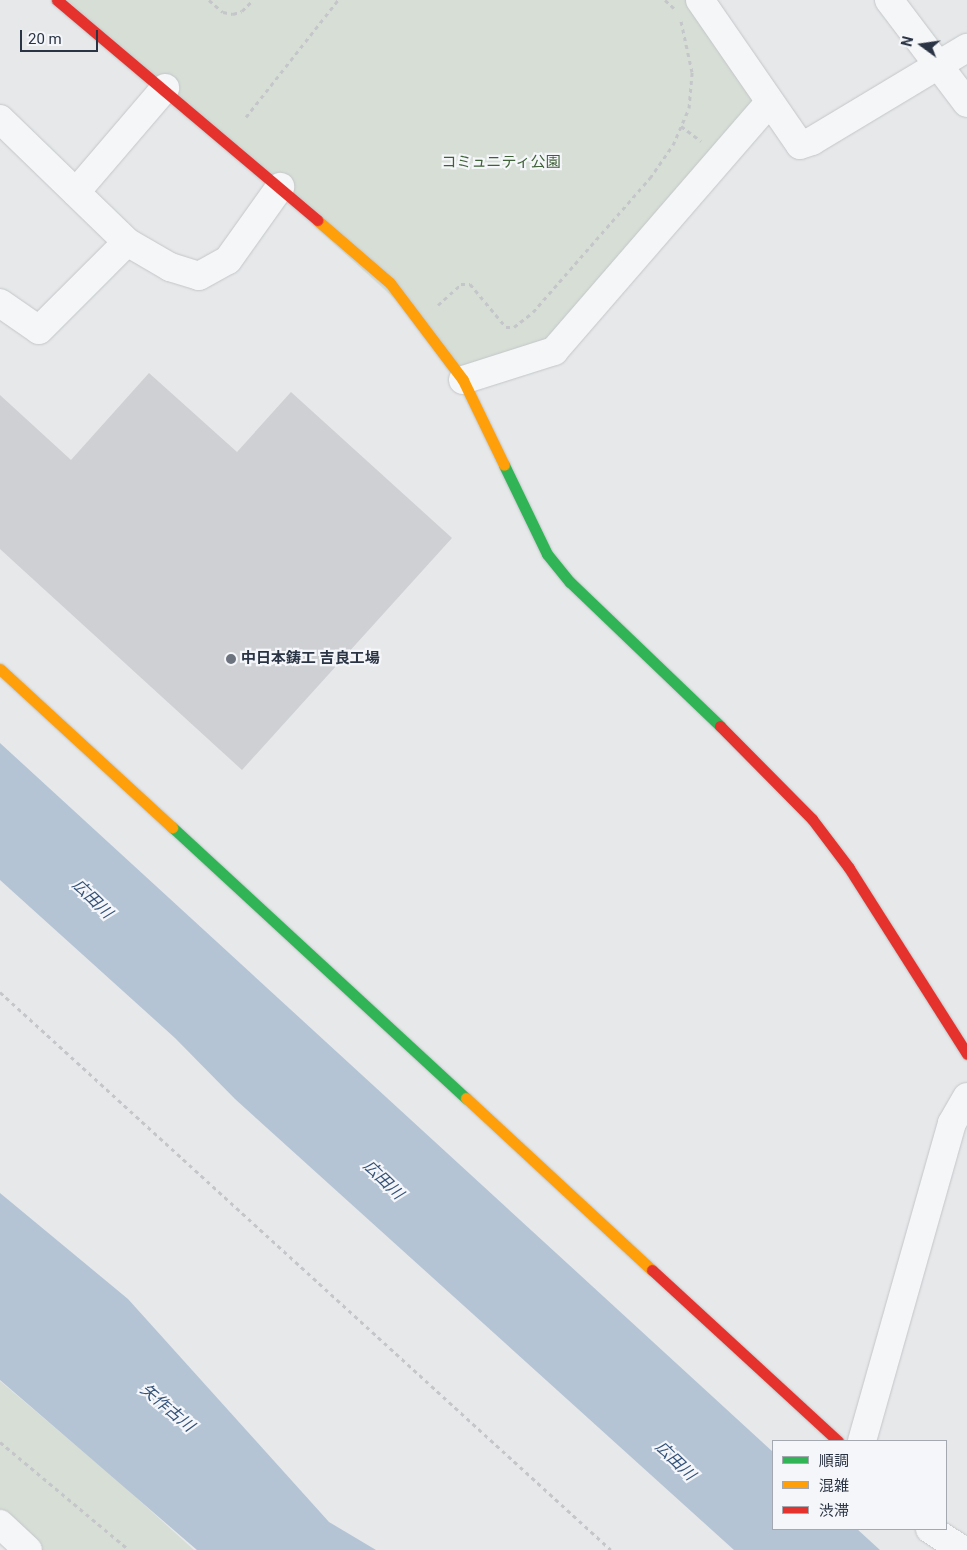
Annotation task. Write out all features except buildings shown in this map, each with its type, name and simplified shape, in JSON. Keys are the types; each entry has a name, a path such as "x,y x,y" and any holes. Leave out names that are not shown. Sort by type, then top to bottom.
{"street":[{"path":"57,0 164,88 390,283 463,380 547,554 570,582 698,703 812,819 849,868 965,1042"},
{"path":"700,0 769,103 800,145 812,141 967,48"},
{"path":"889,0 940,64 967,103"},
{"path":"940,64 967,70"},
{"path":"76,192 164,88"},
{"path":"463,380 554,352 769,103"},
{"path":"0,119 127,242 170,268 199,276 228,260 280,187"},
{"path":"0,303 39,330 127,242"},
{"path":"0,669 837,1440"},
{"path":"862,1440 952,1123 967,1097"},
{"path":"0,1524 28,1550"},
{"path":"932,1530 962,1550"}],"path":[{"path":"209,0 224,12 233,14 242,11 253,0"},
{"path":"246,117 338,0"},
{"path":"420,322 461,284 470,284 506,327 514,326 533,312 650,178 673,145 689,108 691,81 680,13 665,0"},
{"path":"0,992 611,1550"},
{"path":"0,1442 130,1550"}],"green space":[{"name":"コミュニティ公園","path":"67,0 700,0 769,103 554,351 463,380 420,322"},
{"path":"0,1381 119,1482 194,1550 35,1550 0,1522"}],"water":[{"name":"広田川","path":"0,743 772,1451 772,1530 858,1530 880,1550 734,1550 235,1099 175,1038 0,880"},
{"name":"矢作古川","path":"0,1193 128,1299 329,1522 376,1550 197,1550 0,1380"}],"traffic: fast":[{"path":"504,465 547,554 570,582 720,726"},
{"path":"172,827 466,1098"}],"traffic: slow":[{"path":"317,220 390,283 463,380 504,465"},
{"path":"0,669 172,827"},
{"path":"466,1098 652,1270"}],"traffic: jam":[{"path":"57,0 317,220"},
{"path":"720,726 812,819 849,868 967,1054"},
{"path":"652,1270 837,1440"}],"place":[{"name":"中日本鋳工 吉良工場","path":"231,659"}]}
